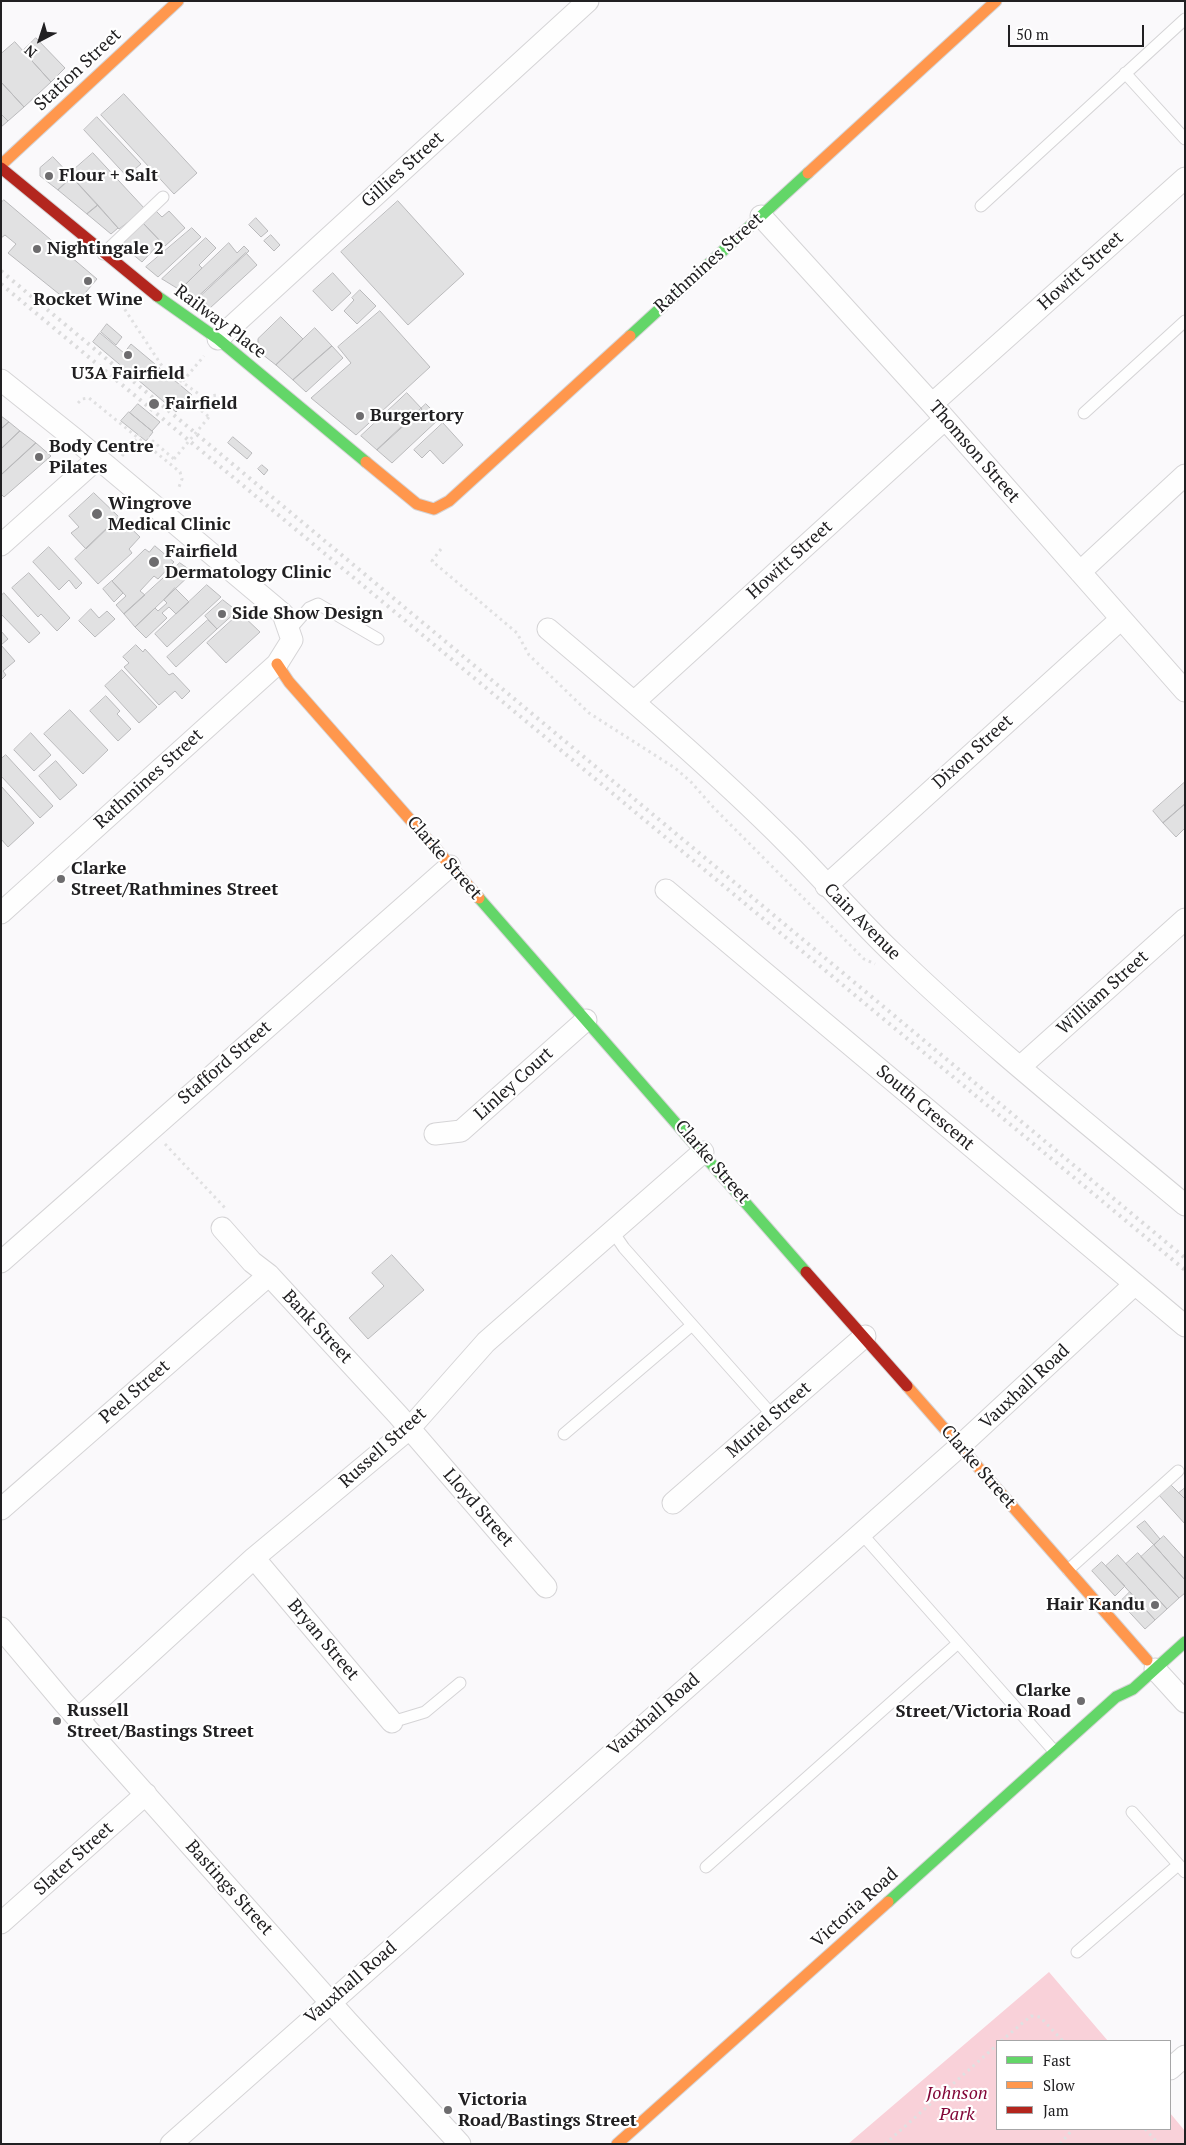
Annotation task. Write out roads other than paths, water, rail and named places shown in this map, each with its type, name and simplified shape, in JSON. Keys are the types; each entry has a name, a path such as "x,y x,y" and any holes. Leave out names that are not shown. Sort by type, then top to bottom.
{"street":[{"name":"Station Street","path":"1,166 178,1"},
{"name":"Gillies Street","path":"212,346 588,1"},
{"name":"Rathmines Street","path":"417,504 434,509 450,501 996,1"},
{"name":"Railway Place","path":"1,166 212,346 417,504"},
{"name":"Howitt Street","path":"634,702 1185,178"},
{"name":"Thomson Street","path":"761,216 938,412 1185,691"},
{"path":"1,380 283,614 291,636"},
{"path":"1,545 97,459"},
{"path":"1080,572 1185,475"},
{"name":"Dixon Street","path":"826,886 1121,619"},
{"name":"Cain Avenue","path":"548,629 634,702 746,803 791,847 826,886 894,955 1020,1066 1185,1205"},
{"name":"Rathmines Street","path":"1,913 277,664 291,636"},
{"name":"Clarke Street","path":"277,664 289,682 865,1336 1068,1570 1152,1661 1185,1702"},
{"name":"Stafford Street","path":"1,1262 450,866"},
{"name":"South Crescent","path":"666,890 1185,1326"},
{"name":"William Street","path":"1020,1066 1185,919"},
{"name":"Linley Court","path":"435,1134 461,1131 586,1020"},
{"name":"Russell Street","path":"78,1719 254,1558 410,1429 486,1342 703,1152"},
{"name":"Bank Street","path":"225,1220 252,1262 269,1275 410,1429"},
{"name":"Peel Street","path":"1,1508 269,1275"},
{"name":"Vauxhall Road","path":"171,2144 960,1446 1135,1284"},
{"name":"Muriel Street","path":"673,1504 865,1336"},
{"name":"Lloyd Street","path":"410,1429 546,1587"},
{"name":"Bryan Street","path":"254,1558 392,1722"},
{"name":"Bastings Street","path":"1,1628 78,1719 330,2002 460,2144"},
{"name":"Victoria Road","path":"617,2144 1116,1697 1125,1681 1152,1661 1185,1642"},
{"name":"Slater Street","path":"1,1923 146,1794"},
{"path":"1171,2068 1185,2056"}],"lane":[{"path":"981,206 1185,19"},
{"path":"1126,73 1185,139"},
{"path":"103,254 163,197"},
{"path":"1084,413 1185,321"},
{"path":"291,636 309,608 318,604 378,639"},
{"path":"613,1232 773,1416"},
{"path":"564,1434 692,1325"},
{"path":"1068,1570 1178,1471"},
{"path":"861,1533 1055,1752"},
{"path":"706,1867 958,1644"},
{"path":"392,1722 425,1712 460,1683"},
{"path":"1077,1952 1181,1868 1132,1812"}],"railway":[{"path":"1,271 1185,1258"},
{"path":"1,284 1185,1270"}],"place":[{"name":"Flour + Salt","path":"49,176"},
{"name":"Nightingale 2","path":"37,249"},
{"name":"Rocket Wine","path":"88,281"},
{"name":"U3A Fairfield","path":"128,355"},
{"name":"Fairfield","path":"154,404"},
{"name":"Burgertory","path":"360,416"},
{"name":"Body Centre Pilates","path":"39,457"},
{"name":"Wingrove Medical Clinic","path":"97,514"},
{"name":"Fairfield Dermatology Clinic","path":"154,562"},
{"name":"Side Show Design","path":"222,614"},
{"name":"Clarke Street/Rathmines Street","path":"61,879"},
{"name":"Hair Kandu","path":"1155,1605"},
{"name":"Clarke Street/Victoria Road","path":"1081,1701"},
{"name":"Russell Street/Bastings Street","path":"57,1721"},
{"name":"Victoria Road/Bastings Street","path":"448,2110"}],"park label":[{"name":"Johnson Park","path":"957,2104"}]}
